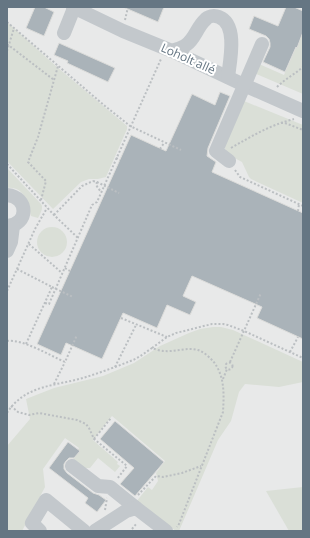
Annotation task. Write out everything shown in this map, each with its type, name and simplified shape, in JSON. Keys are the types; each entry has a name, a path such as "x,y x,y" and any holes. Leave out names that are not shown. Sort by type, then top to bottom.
{"street":[{"path":"64,33 74,7"},
{"name":"Loholt allé","path":"74,7 123,31 228,77 299,115"},
{"path":"168,50 187,45 204,20 211,16 220,17 228,24 231,33 228,77"},
{"path":"224,157 216,151 262,44"},
{"path":"7,195 17,198 21,202 24,212 20,221 10,226 11,242 7,251"},
{"path":"72,466 98,486 110,487 166,531"},
{"path":"40,531 32,523 46,500 84,531"},
{"path":"100,528 134,506"}],"path":[{"path":"7,22 130,126 180,150"},
{"path":"7,50 14,28"},
{"path":"8,45 54,80"},
{"path":"45,303 49,304 55,292 92,205 97,202 130,126 145,98 162,57 168,50"},
{"path":"41,200 46,181 28,162 38,137 58,66"},
{"path":"276,88 303,67"},
{"path":"299,115 265,129 229,149 224,157 240,177 303,206"},
{"path":"280,123 285,123 303,130"},
{"path":"160,149 164,142"},
{"path":"116,158 120,160"},
{"path":"7,164 54,215 78,238"},
{"path":"54,215 82,186 93,181 119,193"},
{"path":"97,182 96,185 101,192"},
{"path":"298,211 299,204"},
{"path":"7,291 35,229 47,207"},
{"path":"29,244 63,274"},
{"path":"65,268 70,271"},
{"path":"17,269 73,297"},
{"path":"26,344 52,287"},
{"path":"228,369 225,367 225,364 230,362 262,293"},
{"path":"121,318 167,337"},
{"path":"115,367 136,324"},
{"path":"7,413 11,406 26,394 54,384 85,377 115,367 134,359 167,337 176,333 217,324 228,325 244,330 303,358"},
{"path":"54,384 77,334"},
{"path":"290,352 298,337"},
{"path":"7,341 11,340 26,344 65,362"},
{"path":"152,348 163,351 184,349 198,350 208,356 216,366 222,379 224,395 223,412 179,524 174,531"},
{"path":"222,379 228,369 232,367 230,362"},
{"path":"11,406 18,412 29,414 39,413 77,420 86,424 94,439 127,466 110,487 100,528"},
{"path":"94,439 111,418"},
{"path":"134,506 154,475 163,478 202,466"}],"shaded area":[{"path":"7,7 303,7 303,531 7,531"},
{"path":"7,22 57,67 127,126 106,177 89,179 81,182 53,209 7,161"},
{"path":"303,32 303,94 254,73 259,64 284,75"},
{"path":"244,101 303,125 303,203 251,179 242,162 227,154 224,146"},
{"path":"7,168 41,204 42,209 38,218 31,216 27,200 21,192 13,188 7,188"},
{"path":"52,227 63,231 67,242 63,253 52,257 41,253 37,242 41,231"},
{"path":"213,327 233,330 303,362 303,382 279,387 245,384 239,392 231,421 218,440 179,531 176,531 136,502 148,487 152,490 158,481 156,473 165,461 112,416 93,440 118,462 117,464 120,466 115,472 98,458 90,468 85,468 73,459 79,448 65,438 43,469 45,487 22,531 7,531 7,446 30,419 26,399 54,388 103,376 134,363 160,346 189,333 200,329"},
{"path":"303,487 303,531 289,531 266,491"}],"building":[{"path":"35,7 44,7 54,12 44,36 26,28"},
{"path":"123,7 164,7 158,22"},
{"path":"286,7 294,7 303,11 303,32 285,72 263,62 270,47 269,39 266,36 249,29 254,16 278,26"},
{"path":"59,43 115,68 108,82 67,63 68,61 54,55"},
{"path":"220,92 230,96 208,148 207,156 216,162 212,172 303,213 303,339 257,318 262,307 192,276 183,296 196,302 190,315 167,305 157,328 123,313 102,359 66,343 61,355 37,344 131,135 166,151 192,94 215,105"},
{"path":"115,421 164,462 135,496 120,484 134,468 100,439"},
{"path":"68,442 80,451 74,458 69,458 66,461 64,464 64,469 93,493 106,500 97,512 85,503 88,498 49,468"}]}
